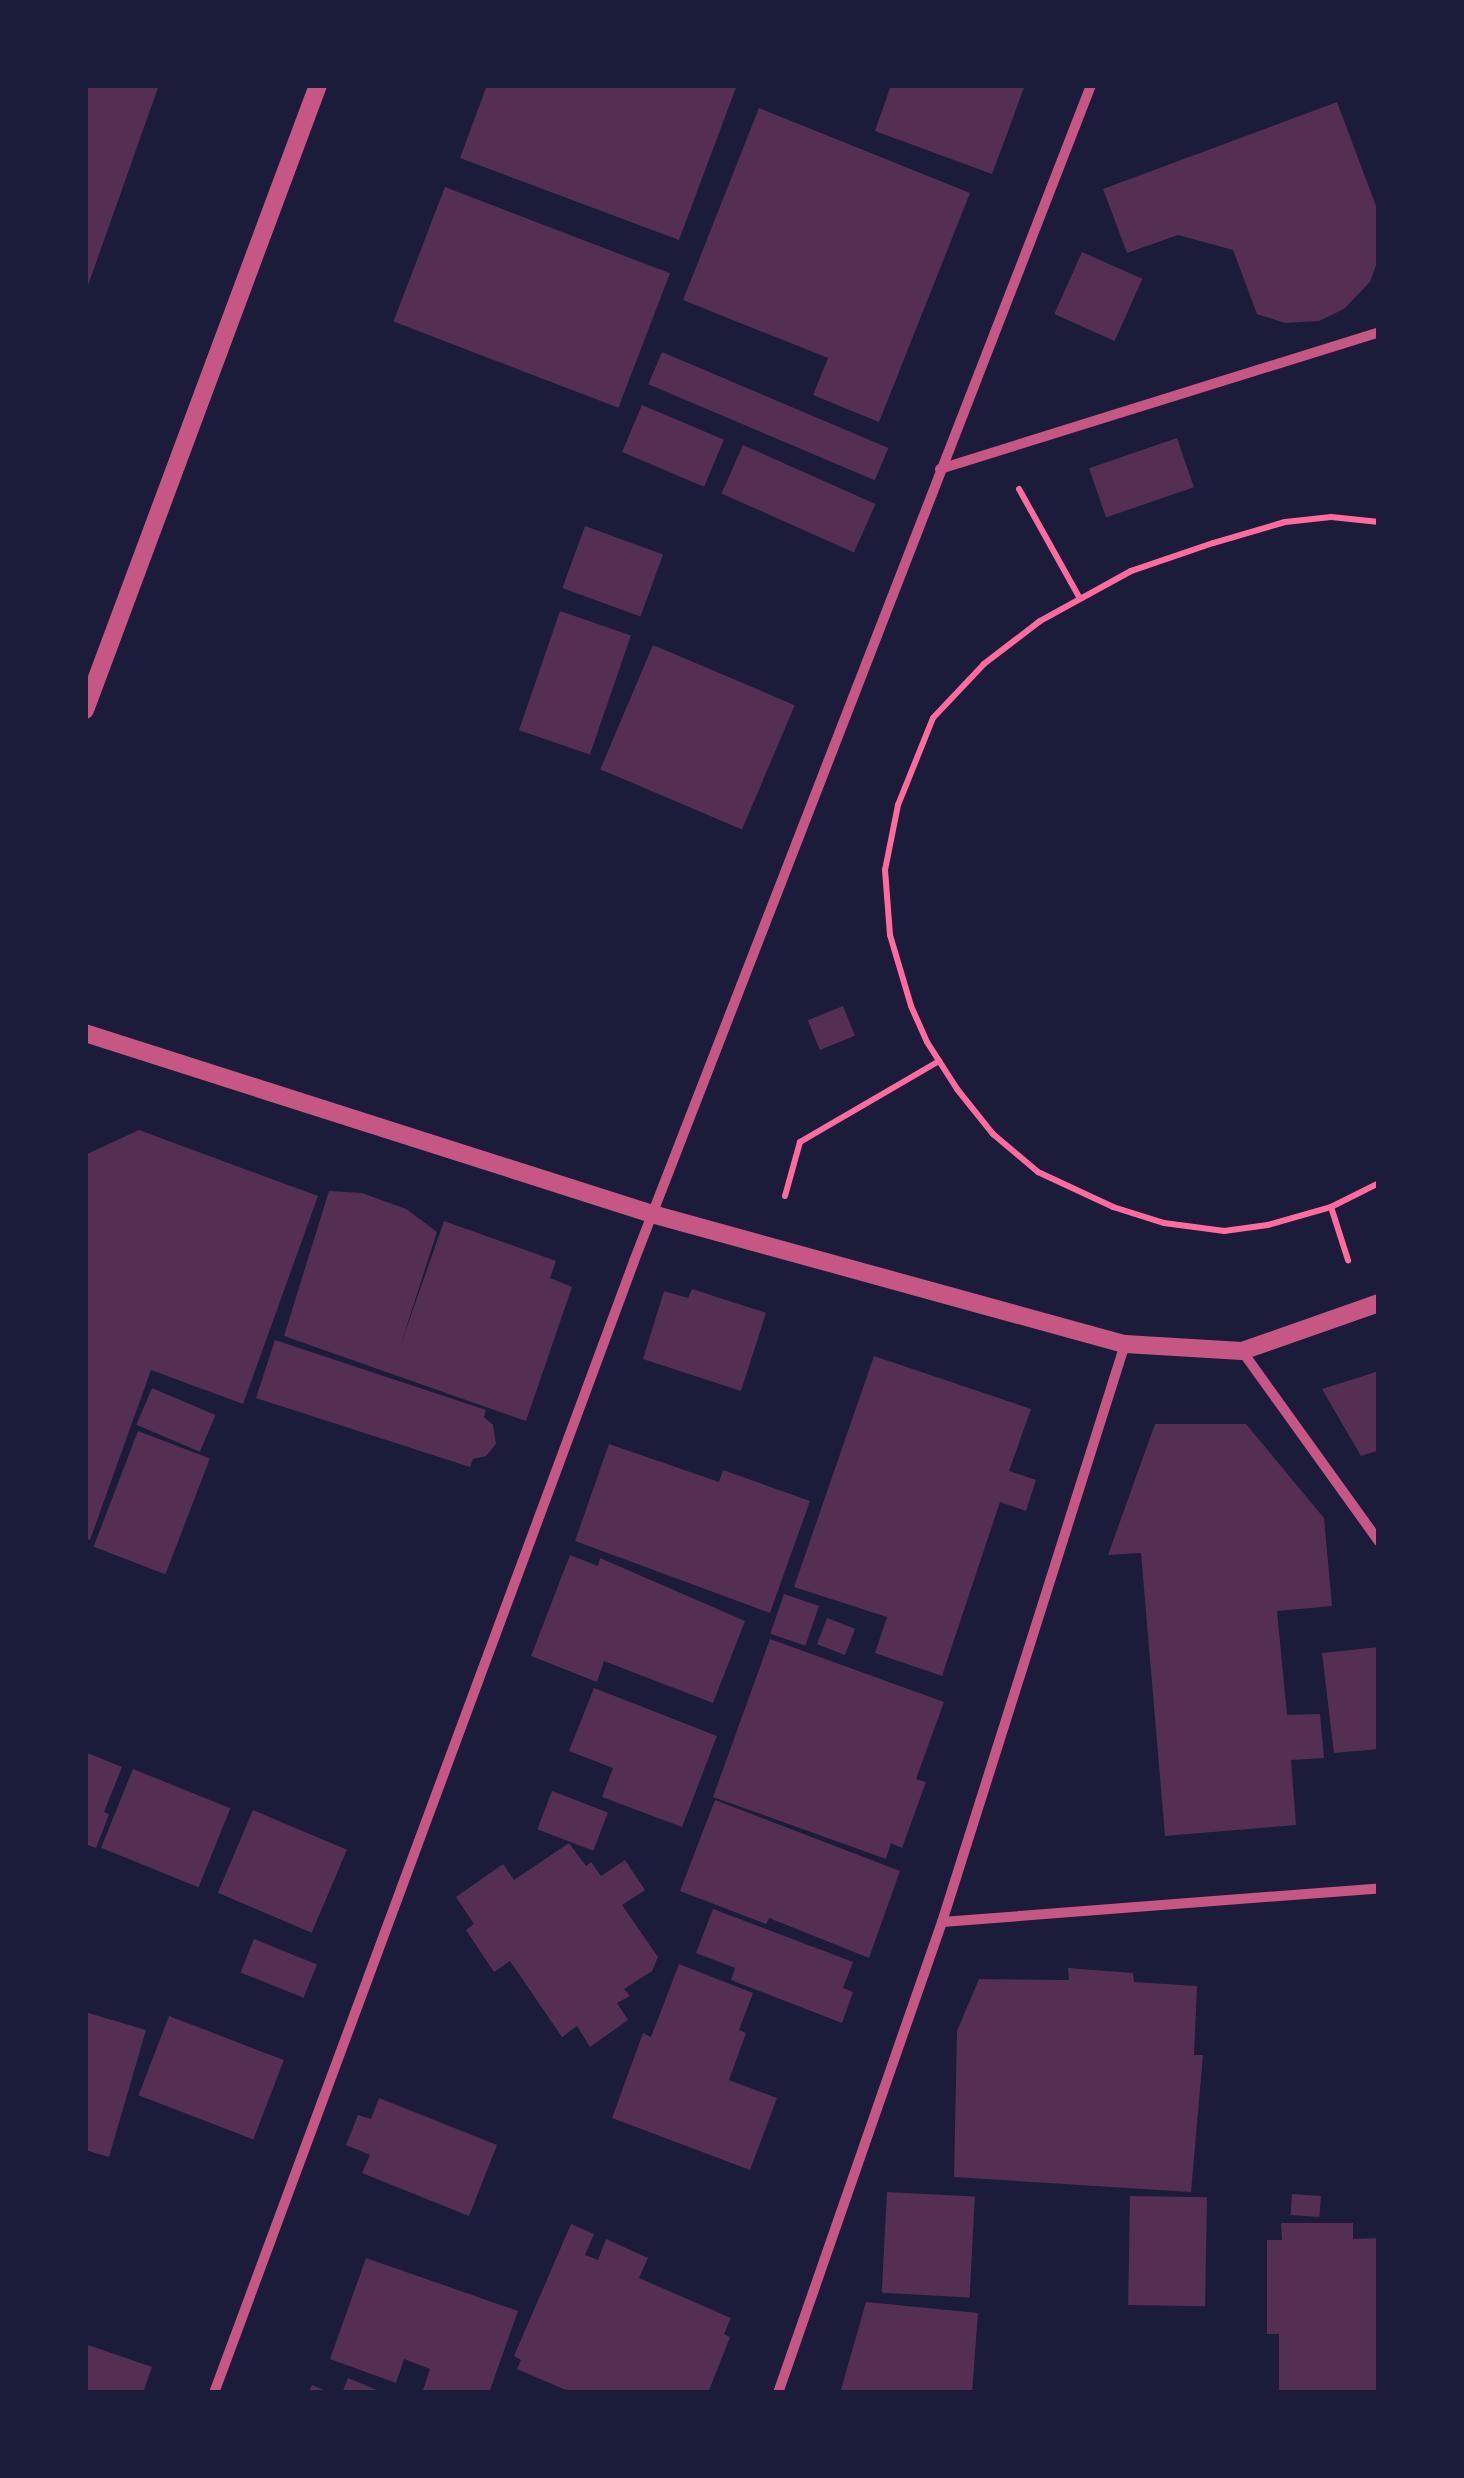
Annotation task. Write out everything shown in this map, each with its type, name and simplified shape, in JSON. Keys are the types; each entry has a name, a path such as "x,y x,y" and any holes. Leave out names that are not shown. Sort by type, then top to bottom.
{"street":[{"path":"85,710 318,85"},
{"path":"214,2393 652,1214 1091,85"},
{"path":"940,469 1379,332"},
{"path":"85,1033 652,1214 1125,1344 1242,1351 1379,1303"},
{"path":"778,2393 942,1922 1125,1344"},
{"path":"1242,1351 1379,1542"},
{"path":"942,1922 1379,1888"}],"path":[{"path":"999,452 1079,597"},
{"path":"1379,522 1331,517 1285,522 1131,571 1079,597 984,664 932,718 915,752 898,805 885,870 890,934 910,1006 939,1061 993,1134 1038,1172 1113,1207 1164,1223 1224,1231 1268,1225 1330,1207 1379,1183"},
{"path":"785,1196 800,1142 939,1061"},
{"path":"1330,1207 1348,1260"}],"building":[{"path":"85,85 159,85 86,291 85,290"},
{"path":"487,85 737,85 679,240 460,158"},
{"path":"891,85 1025,85 992,174 875,131"},
{"path":"1337,102 1379,214 1379,257 1370,282 1344,309 1319,321 1285,323 1257,314 1233,250 1178,235 1127,253 1103,189"},
{"path":"759,108 970,193 879,422 813,395 828,358 683,300"},
{"path":"445,187 670,273 618,408 393,321"},
{"path":"1082,252 1142,279 1115,341 1054,314"},
{"path":"662,352 888,448 875,480 648,384"},
{"path":"642,405 724,440 704,487 622,452"},
{"path":"1177,438 1194,487 1106,517 1089,468"},
{"path":"743,445 875,504 854,552 721,493"},
{"path":"585,526 663,554 640,616 562,588"},
{"path":"560,611 631,635 590,755 519,730"},
{"path":"653,645 795,705 742,829 600,769"},
{"path":"843,1006 855,1036 820,1050 808,1020"},
{"path":"139,1130 318,1196 243,1404 151,1370 90,1540 85,1538 85,1155"},
{"path":"329,1191 362,1193 406,1209 437,1232 400,1347 444,1221 556,1261 550,1278 572,1287 526,1421 284,1336"},
{"path":"692,1289 766,1313 741,1391 643,1359 664,1291 688,1298"},
{"path":"275,1340 486,1410 484,1417 493,1425 496,1444 486,1456 473,1459 470,1467 256,1398"},
{"path":"874,1356 1031,1409 1009,1471 1036,1480 1026,1511 1000,1502 942,1676 875,1653 887,1617 794,1587"},
{"path":"1379,1371 1379,1450 1361,1456 1322,1389"},
{"path":"152,1388 216,1415 200,1452 136,1425"},
{"path":"1155,1424 1246,1424 1324,1518 1332,1606 1277,1611 1287,1715 1320,1714 1324,1758 1291,1760 1296,1825 1165,1836 1141,1553 1108,1555"},
{"path":"138,1431 210,1459 165,1574 94,1547"},
{"path":"609,1444 719,1482 723,1470 810,1501 770,1613 575,1541"},
{"path":"570,1555 598,1566 600,1558 745,1621 713,1703 604,1661 597,1682 531,1656"},
{"path":"784,1594 819,1606 805,1646 770,1634"},
{"path":"827,1618 855,1629 845,1655 817,1644"},
{"path":"770,1639 944,1702 916,1779 926,1782 902,1848 891,1843 886,1859 713,1797"},
{"path":"1379,1647 1379,1749 1334,1753 1322,1653"},
{"path":"594,1688 717,1736 682,1827 602,1797 613,1768 569,1751"},
{"path":"85,1752 122,1767 104,1812 109,1814 96,1848 85,1844"},
{"path":"133,1769 230,1808 199,1887 101,1848"},
{"path":"552,1791 608,1813 593,1851 537,1829"},
{"path":"715,1800 900,1871 869,1958 769,1918 766,1924 680,1891"},
{"path":"253,1810 347,1850 312,1933 218,1893"},
{"path":"569,1843 586,1866 591,1862 601,1876 625,1860 645,1890 622,1905 658,1957 652,1971 624,1989 630,1996 617,2003 628,2020 590,2047 577,2026 562,2037 510,1961 494,1972 466,1930 474,1924 456,1897 503,1864 514,1880"},
{"path":"713,1909 853,1962 843,1988 853,1992 842,2023 731,1980 735,1968 696,1953"},
{"path":"254,1939 317,1964 304,1998 241,1972"},
{"path":"679,1964 753,1993 739,2030 746,2033 729,2080 777,2098 750,2170 612,2118 643,2033 651,2037"},
{"path":"1068,1968 1133,1973 1134,1982 1197,1986 1194,2055 1203,2055 1191,2192 954,2177 957,2031 979,1979 1069,1980"},
{"path":"85,2012 146,2030 109,2157 85,2150"},
{"path":"169,2016 284,2060 253,2139 139,2095"},
{"path":"379,2098 497,2145 469,2216 362,2173 370,2155 346,2145 358,2115 371,2119"},
{"path":"887,2192 975,2197 970,2297 882,2293"},
{"path":"1292,2194 1321,2196 1319,2217 1291,2215"},
{"path":"1130,2196 1207,2197 1205,2306 1128,2305"},
{"path":"1281,2223 1353,2223 1353,2239 1379,2238 1379,2393 1279,2393 1279,2334 1267,2334 1267,2240 1282,2240"},
{"path":"571,2224 594,2234 585,2255 598,2260 606,2239 648,2258 639,2278 731,2318 724,2334 730,2337 708,2393 573,2393 517,2369 521,2360 514,2356"},
{"path":"366,2258 518,2311 489,2393 422,2393 430,2369 404,2359 396,2383 330,2359"},
{"path":"866,2302 978,2313 972,2393 840,2393"},
{"path":"85,2344 152,2367 143,2393 85,2393"},
{"path":"348,2378 384,2393 342,2393"},
{"path":"312,2385 331,2393 308,2393"}]}
